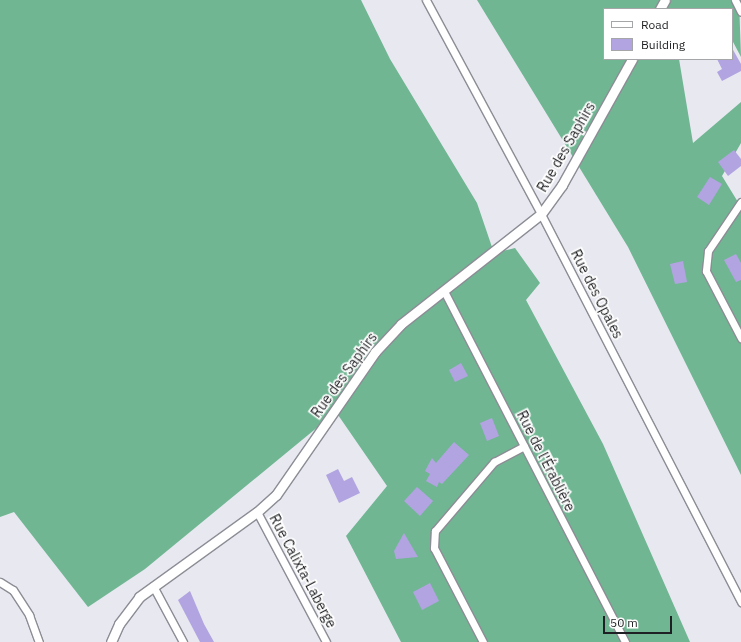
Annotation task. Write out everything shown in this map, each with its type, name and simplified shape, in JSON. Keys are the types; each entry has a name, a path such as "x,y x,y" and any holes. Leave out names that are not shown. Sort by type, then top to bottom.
{"street":[{"name":"Rue des Opales","path":"426,0 541,214 741,602"},
{"path":"735,0 741,12"},
{"name":"Rue des Saphirs","path":"111,642 119,624 139,597 257,512 276,495 375,352 401,324 444,292 541,214 562,185 631,60"},
{"path":"741,202 708,252 706,271 741,338"},
{"name":"Rue de l'Érablière","path":"444,292 625,642"},
{"path":"483,642 434,548 435,532 494,462 524,446"},
{"name":"Rue Calixta-Laberge","path":"257,512 326,642"},
{"path":"0,582 13,590 29,615 39,642"},
{"path":"153,586 183,642"}],"green space":[{"path":"0,0 361,0 390,59 477,203 494,253 515,248 540,283 526,300 603,444 690,642 401,642 346,536 387,486 336,412 145,569 88,607 14,512 0,517"},
{"path":"477,0 739,0 741,57 733,42 733,8 603,8 603,60 679,60 693,143 741,102 741,143 722,176 741,207 741,475 628,247"}],"building":[{"path":"733,50 741,64 741,71 722,81 717,72 722,69 718,60 733,60"},
{"path":"734,150 741,159 741,166 728,176 718,162"},
{"path":"710,177 722,184 709,205 697,197"},
{"path":"736,254 741,263 741,280 736,282 724,260"},
{"path":"683,261 687,282 675,284 670,264"},
{"path":"461,363 468,376 455,382 449,370"},
{"path":"492,418 499,436 487,441 480,423"},
{"path":"454,442 469,455 442,484 439,482 437,487 426,481 430,474 425,471 432,458 436,463"},
{"path":"338,469 344,481 352,477 360,493 339,503 326,475"},
{"path":"417,487 433,501 420,516 404,501"},
{"path":"404,533 418,557 396,559 394,551"},
{"path":"430,583 439,601 422,610 413,592"},
{"path":"190,591 204,624 214,642 200,642 178,600"}]}
